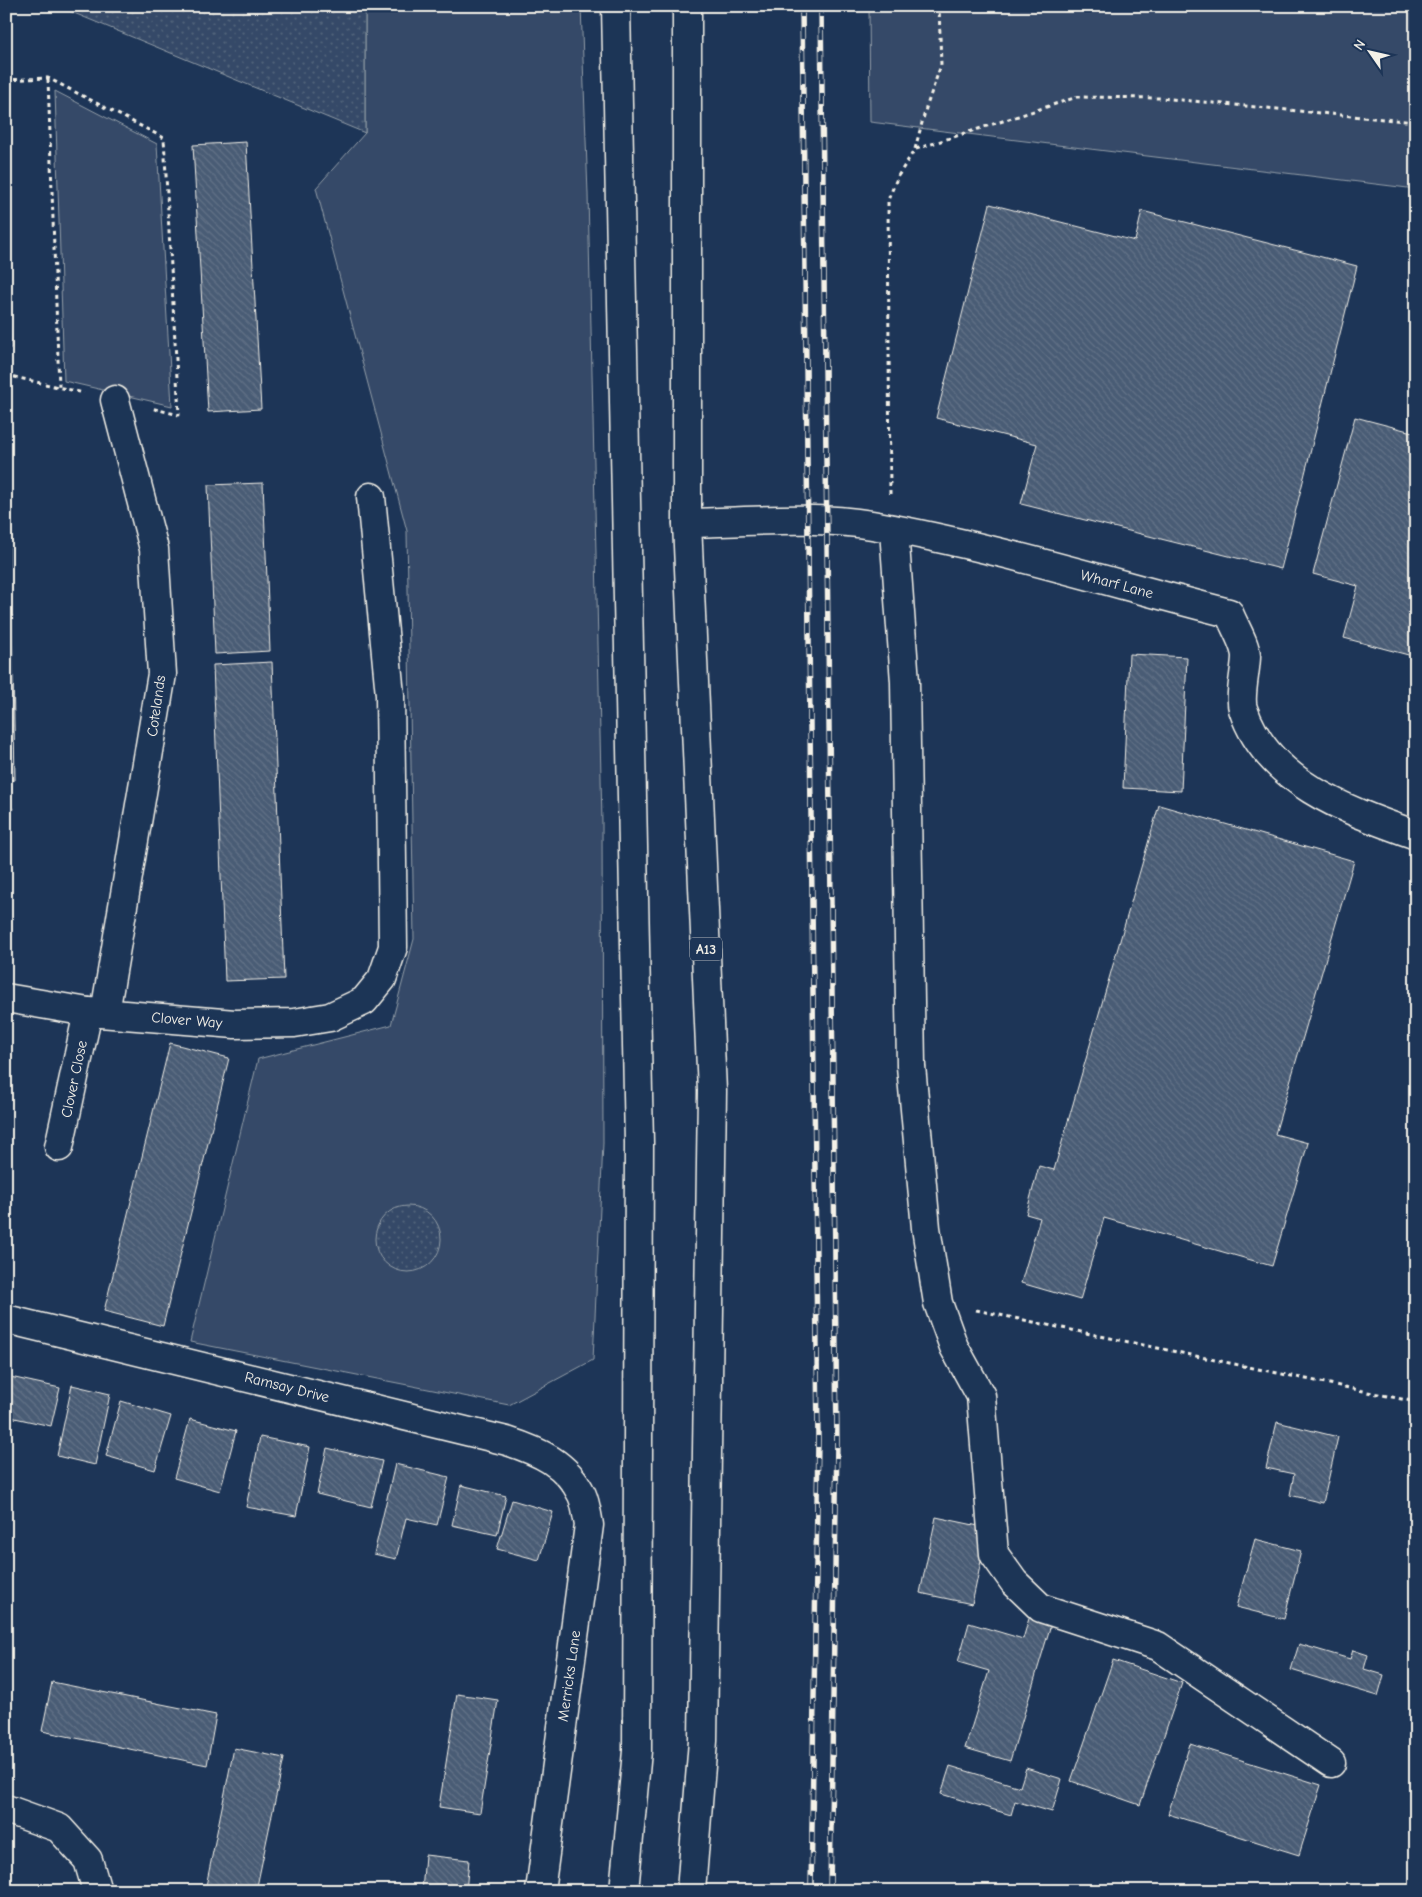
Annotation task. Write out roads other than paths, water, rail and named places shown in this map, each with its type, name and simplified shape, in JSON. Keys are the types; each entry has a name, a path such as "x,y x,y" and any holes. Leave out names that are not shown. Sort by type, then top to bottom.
{"main road":[{"path":"616,6 639,1143 637,1751 624,1891"},
{"name":"A13","path":"686,6 687,523 712,1091 703,1741 691,1891"},
{"name":"Cotelands","path":"96,1012 162,674 154,549 115,400"},
{"name":"Clover Way","path":"6,998 96,1012 235,1024 294,1023 330,1017 364,1001 382,979 393,947 390,695 371,497"},
{"name":"Wharf Lane","path":"687,523 809,520 871,525 975,547 1229,614 1246,653 1243,708 1262,747 1288,776 1331,801 1416,835"},
{"path":"894,530 905,682 911,1066 926,1228 938,1303 954,1347 981,1396 994,1554 1014,1582 1041,1608 1158,1646 1331,1763"},
{"name":"Clover Close","path":"60,1146 96,1012"},
{"name":"Ramsay Drive","path":"6,1319 507,1441 536,1450 563,1467"},
{"name":"Merricks Lane","path":"540,1891 589,1525 582,1495 563,1467"},
{"path":"6,1809 59,1828 88,1860 97,1891"}],"railway":[{"path":"802,6 818,1440 811,1891"},
{"path":"821,6 837,1440 830,1891"}]}
